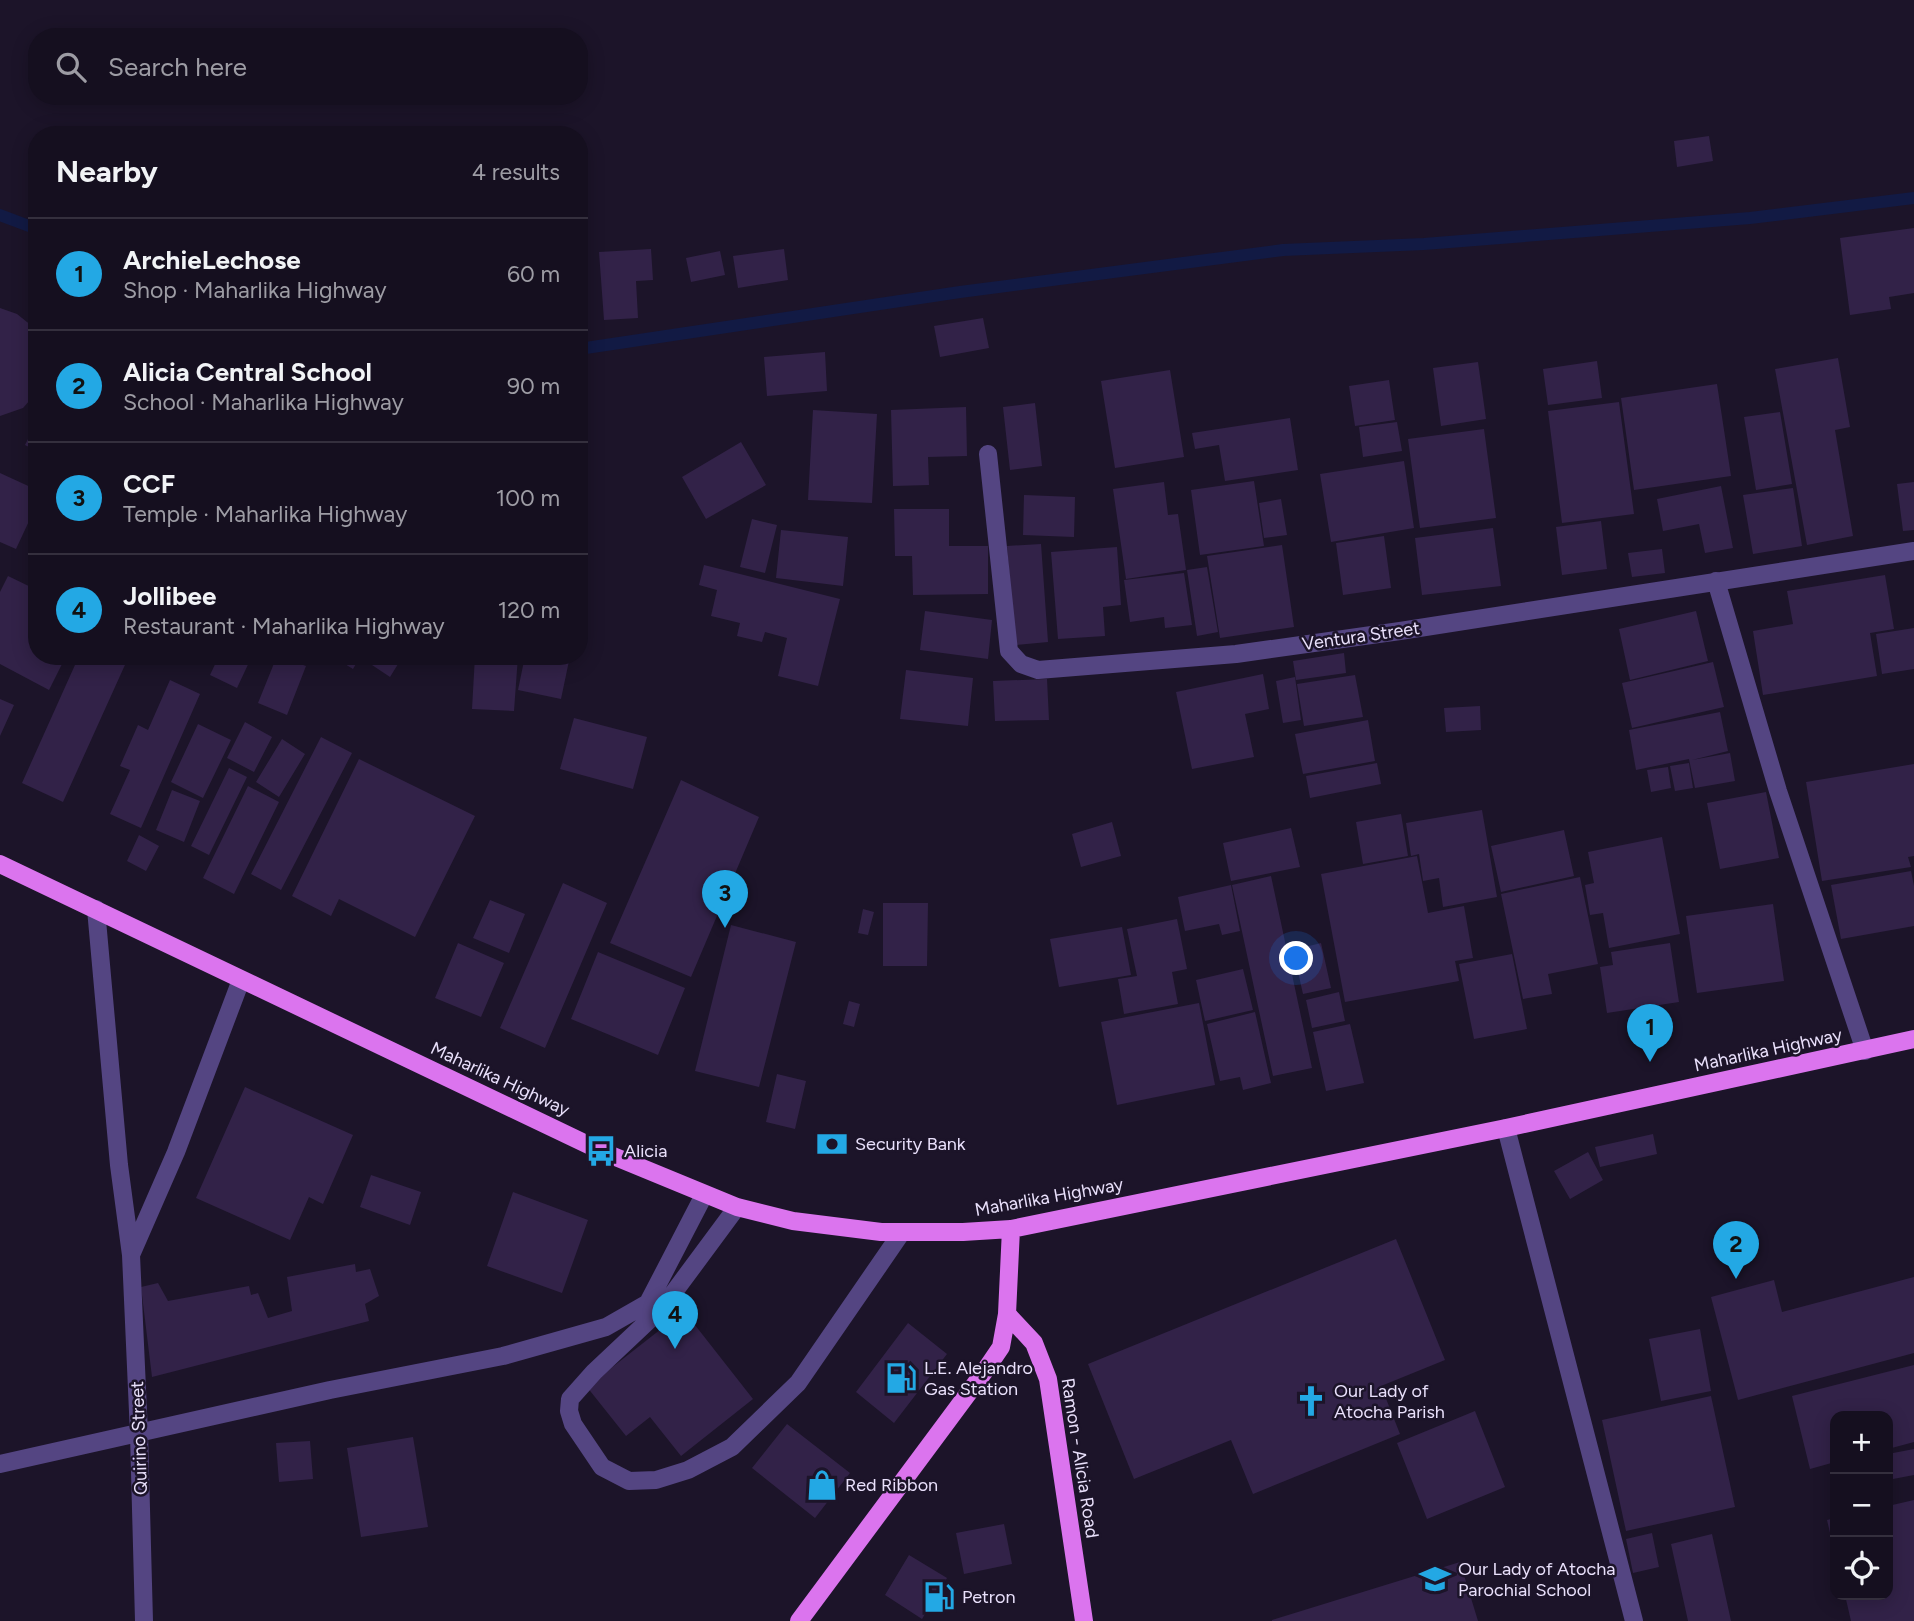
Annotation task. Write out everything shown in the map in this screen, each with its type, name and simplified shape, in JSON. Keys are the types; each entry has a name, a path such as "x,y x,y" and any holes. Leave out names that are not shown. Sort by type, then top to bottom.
{"main road":[{"name":"Maharlika Highway","path":"0,864 601,1151 704,1195 737,1207 793,1221 881,1232 1011,1229 1506,1128 1914,1039"},
{"path":"799,1621 1001,1347 1007,1314 1011,1229"},
{"name":"Ramon - Alicia Road","path":"1007,1314 1034,1343 1048,1379 1084,1621"}],"street":[{"name":"Ventura Street","path":"988,454 1009,651 1021,664 1038,670 1236,654 1914,551"},
{"path":"1716,582 1778,791 1865,1051"},
{"name":"Quirino Street","path":"96,909 119,1165 131,1255 144,1621"},
{"path":"131,1255 176,1152 241,979"},
{"path":"1506,1128 1634,1621"},
{"path":"0,1464 330,1390 503,1356 606,1327 648,1303 704,1195"},
{"path":"737,1207 663,1307 594,1371 570,1399 569,1410 573,1424 603,1467 629,1481 656,1480 688,1470 732,1447 799,1383 902,1233"}],"building":[{"path":"1709,136 1713,161 1677,167 1674,141"},
{"path":"1914,228 1914,293 1889,297 1891,309 1850,315 1840,238"},
{"path":"651,249 653,280 636,281 638,318 604,320 599,252"},
{"path":"784,249 788,280 738,288 733,256"},
{"path":"720,251 725,275 691,282 686,258"},
{"path":"0,308 17,314 28,323 28,402 23,408 0,416"},
{"path":"983,318 989,348 940,357 934,326"},
{"path":"825,352 827,391 767,396 764,357"},
{"path":"1838,358 1850,427 1835,430 1853,536 1807,545 1775,369"},
{"path":"1597,361 1602,398 1548,405 1543,369"},
{"path":"1478,362 1486,419 1441,426 1433,368"},
{"path":"1170,370 1184,457 1115,468 1101,381"},
{"path":"1389,380 1395,420 1355,426 1349,386"},
{"path":"1717,384 1731,476 1634,490 1621,398"},
{"path":"1619,402 1634,514 1562,523 1548,411"},
{"path":"1035,403 1042,466 1010,470 1003,407"},
{"path":"966,407 967,456 928,457 929,485 893,486 891,410"},
{"path":"813,410 877,414 872,503 808,500"},
{"path":"1780,412 1792,484 1756,490 1744,417"},
{"path":"1290,418 1298,470 1225,481 1219,445 1195,449 1192,433"},
{"path":"1397,422 1402,451 1363,457 1359,427"},
{"path":"1484,429 1496,518 1420,528 1408,439"},
{"path":"741,442 766,485 706,519 682,477"},
{"path":"1404,461 1414,528 1331,542 1320,474"},
{"path":"0,473 28,486 28,523 16,549 0,542"},
{"path":"1254,481 1264,546 1200,555 1191,490"},
{"path":"1164,482 1168,515 1178,514 1186,570 1126,579 1113,489"},
{"path":"1914,482 1914,530 1903,531 1897,484"},
{"path":"1721,486 1733,548 1705,553 1699,524 1663,531 1657,499"},
{"path":"1793,488 1802,546 1753,554 1743,495"},
{"path":"1024,495 1075,497 1074,537 1023,535"},
{"path":"1281,499 1287,535 1264,538 1259,503"},
{"path":"894,509 949,509 949,546 988,546 988,594 913,595 912,556 895,556"},
{"path":"752,519 777,525 765,573 740,567"},
{"path":"1601,521 1607,569 1562,575 1556,527"},
{"path":"1493,528 1501,586 1422,595 1415,538"},
{"path":"781,530 848,537 843,586 776,578"},
{"path":"1384,536 1391,588 1343,595 1336,543"},
{"path":"1041,544 1048,642 1015,645 1007,546"},
{"path":"1282,545 1294,627 1220,638 1207,556"},
{"path":"1117,547 1121,605 1103,607 1105,636 1058,639 1051,552"},
{"path":"1662,549 1665,573 1632,577 1628,553"},
{"path":"704,565 840,599 818,686 778,676 787,638 765,632 762,642 737,636 740,623 711,616 717,590 699,585"},
{"path":"1207,567 1218,632 1197,636 1187,570"},
{"path":"1184,573 1192,625 1165,628 1164,617 1130,622 1124,580"},
{"path":"1885,575 1894,629 1870,633 1877,676 1763,695 1753,631 1793,624 1787,591"},
{"path":"8,576 28,586 28,665 62,665 49,690 0,664 0,592"},
{"path":"925,611 992,620 988,659 920,650"},
{"path":"1696,611 1708,661 1630,680 1619,629"},
{"path":"1914,628 1914,669 1882,674 1876,634"},
{"path":"1344,653 1346,673 1296,680 1293,661"},
{"path":"1713,662 1724,707 1632,728 1622,683"},
{"path":"75,665 125,665 63,802 22,783"},
{"path":"215,665 248,665 237,688 210,675"},
{"path":"273,665 306,666 287,715 258,703"},
{"path":"372,665 397,665 390,677"},
{"path":"474,665 517,665 514,711 472,709"},
{"path":"523,665 568,665 561,699 518,690"},
{"path":"906,670 973,678 968,726 900,719"},
{"path":"1263,674 1269,709 1245,714 1254,757 1192,769 1176,692"},
{"path":"1355,675 1363,717 1304,726 1297,684"},
{"path":"1295,677 1301,720 1283,723 1276,681"},
{"path":"1047,679 1049,720 995,721 993,681"},
{"path":"170,680 200,694 141,828 110,814 130,770 120,766 138,725 148,730"},
{"path":"0,699 14,705 0,736"},
{"path":"1480,706 1481,730 1446,732 1444,708"},
{"path":"1720,712 1728,751 1692,760 1730,753 1735,781 1695,788 1689,759 1636,770 1629,730"},
{"path":"574,718 647,737 633,789 560,769"},
{"path":"1368,720 1375,761 1303,774 1295,734"},
{"path":"245,722 272,737 254,772 227,758"},
{"path":"198,724 231,740 203,798 171,782"},
{"path":"321,737 352,753 281,890 251,874"},
{"path":"282,739 305,754 279,797 256,782"},
{"path":"359,759 475,816 415,937 339,899 331,916 292,896"},
{"path":"1377,763 1381,784 1310,798 1306,776"},
{"path":"1689,763 1693,788 1675,791 1670,766"},
{"path":"1914,764 1914,856 1908,857 1911,867 1822,881 1806,782"},
{"path":"1668,767 1671,788 1651,792 1647,770"},
{"path":"229,768 247,777 209,855 191,846"},
{"path":"681,780 759,817 691,977 610,943"},
{"path":"248,786 279,802 234,894 203,878"},
{"path":"172,790 200,801 184,842 156,830"},
{"path":"1766,792 1779,858 1720,869 1707,803"},
{"path":"1482,810 1497,897 1443,907 1439,878 1423,881 1419,854 1411,856 1406,823"},
{"path":"1401,814 1408,856 1363,864 1356,822"},
{"path":"1112,822 1121,856 1081,867 1072,834"},
{"path":"1291,828 1300,867 1231,881 1223,843"},
{"path":"1564,830 1574,876 1501,892 1491,846"},
{"path":"139,835 159,846 146,871 127,861"},
{"path":"1662,837 1680,934 1609,948 1603,913 1590,915 1585,885 1594,883 1588,852"},
{"path":"1417,856 1428,913 1464,906 1473,958 1455,961 1459,981 1345,1002 1321,874"},
{"path":"1911,871 1914,886 1914,926 1841,939 1831,885"},
{"path":"1271,876 1312,1068 1273,1076 1232,885"},
{"path":"1580,877 1598,964 1548,974 1552,994 1523,999 1501,894"},
{"path":"563,883 607,903 545,1048 500,1028"},
{"path":"1231,885 1240,931 1222,935 1219,924 1185,931 1178,897"},
{"path":"490,900 525,914 509,953 473,938"},
{"path":"883,903 928,903 927,966 883,966"},
{"path":"1773,904 1784,981 1697,993 1686,916"},
{"path":"863,909 874,912 868,935 858,933"},
{"path":"1177,919 1187,969 1172,972 1178,1004 1124,1014 1118,979 1137,976 1127,929"},
{"path":"731,925 796,942 759,1087 695,1071"},
{"path":"1122,927 1131,975 1059,987 1050,939"},
{"path":"458,943 504,963 481,1017 435,998"},
{"path":"1321,943 1331,988 1303,994 1293,950"},
{"path":"1670,943 1679,1002 1607,1013 1600,967 1613,965 1611,952"},
{"path":"598,952 685,988 658,1055 571,1019"},
{"path":"1512,954 1527,1029 1474,1039 1459,964"},
{"path":"1243,969 1253,1010 1205,1021 1196,980"},
{"path":"1339,992 1345,1021 1312,1028 1306,1000"},
{"path":"849,1001 860,1004 854,1027 843,1024"},
{"path":"1199,1003 1215,1085 1117,1105 1101,1022"},
{"path":"1255,1012 1271,1083 1243,1090 1240,1077 1220,1081 1207,1024"},
{"path":"1350,1024 1364,1083 1326,1091 1313,1032"},
{"path":"777,1074 806,1081 795,1129 766,1122"},
{"path":"245,1087 353,1135 323,1204 309,1197 290,1240 196,1198"},
{"path":"1653,1134 1657,1154 1600,1167 1595,1147"},
{"path":"1588,1152 1603,1180 1570,1199 1554,1171"},
{"path":"371,1175 421,1192 410,1225 360,1207"},
{"path":"513,1192 588,1220 562,1293 487,1266"},
{"path":"1396,1239 1445,1360 1381,1386 1400,1434 1253,1494 1231,1440 1134,1479 1088,1364"},
{"path":"355,1264 356,1272 370,1269 379,1296 365,1304 369,1321 152,1377 141,1287 158,1283 168,1301 249,1286 251,1295 258,1293 268,1318 292,1311 287,1277"},
{"path":"1914,1277 1914,1353 1738,1400 1711,1297 1774,1280 1782,1312"},
{"path":"684,1311 753,1399 681,1456 650,1417 626,1436 587,1387"},
{"path":"908,1323 947,1354 894,1423 856,1392"},
{"path":"1700,1329 1711,1391 1661,1401 1649,1339"},
{"path":"1914,1365 1914,1442 1893,1448 1893,1411 1830,1411 1830,1463 1810,1469 1792,1396"},
{"path":"1711,1396 1735,1507 1626,1531 1602,1420"},
{"path":"1475,1411 1505,1487 1427,1519 1397,1443"},
{"path":"787,1424 850,1473 815,1518 752,1468"},
{"path":"413,1437 428,1527 361,1537 347,1448"},
{"path":"310,1441 313,1479 279,1482 276,1443"},
{"path":"1914,1449 1914,1475 1893,1479 1893,1453"},
{"path":"1914,1500 1914,1621 1851,1621 1846,1600 1893,1600 1893,1505"},
{"path":"1004,1524 1012,1564 964,1574 956,1533"},
{"path":"1652,1533 1659,1567 1633,1573 1626,1539"},
{"path":"1712,1534 1731,1621 1688,1621 1671,1544"},
{"path":"909,1555 947,1578 922,1619 885,1595"},
{"path":"1460,1562 1478,1621 1272,1621 1272,1620"}],"waterway":[{"path":"588,348 960,292 1283,250 1424,244 1750,218 1914,198"},
{"path":"0,215 28,226"}],"place":[{"name":"CCF","path":"725,928"},
{"name":"ArchieLechose","path":"1650,1062"},
{"name":"Security Bank","path":"832,1144"},
{"name":"Alicia","path":"601,1151"},
{"name":"Alicia Central School","path":"1736,1279"},
{"name":"Jollibee","path":"675,1349"},
{"name":"L.E. Alejandro Gas Station","path":"901,1378"},
{"name":"Our Lady of Atocha Parish","path":"1311,1401"},
{"name":"Red Ribbon","path":"822,1485"},
{"name":"Our Lady of Atocha Parochial School","path":"1435,1579"},
{"name":"Petron","path":"939,1597"}]}
